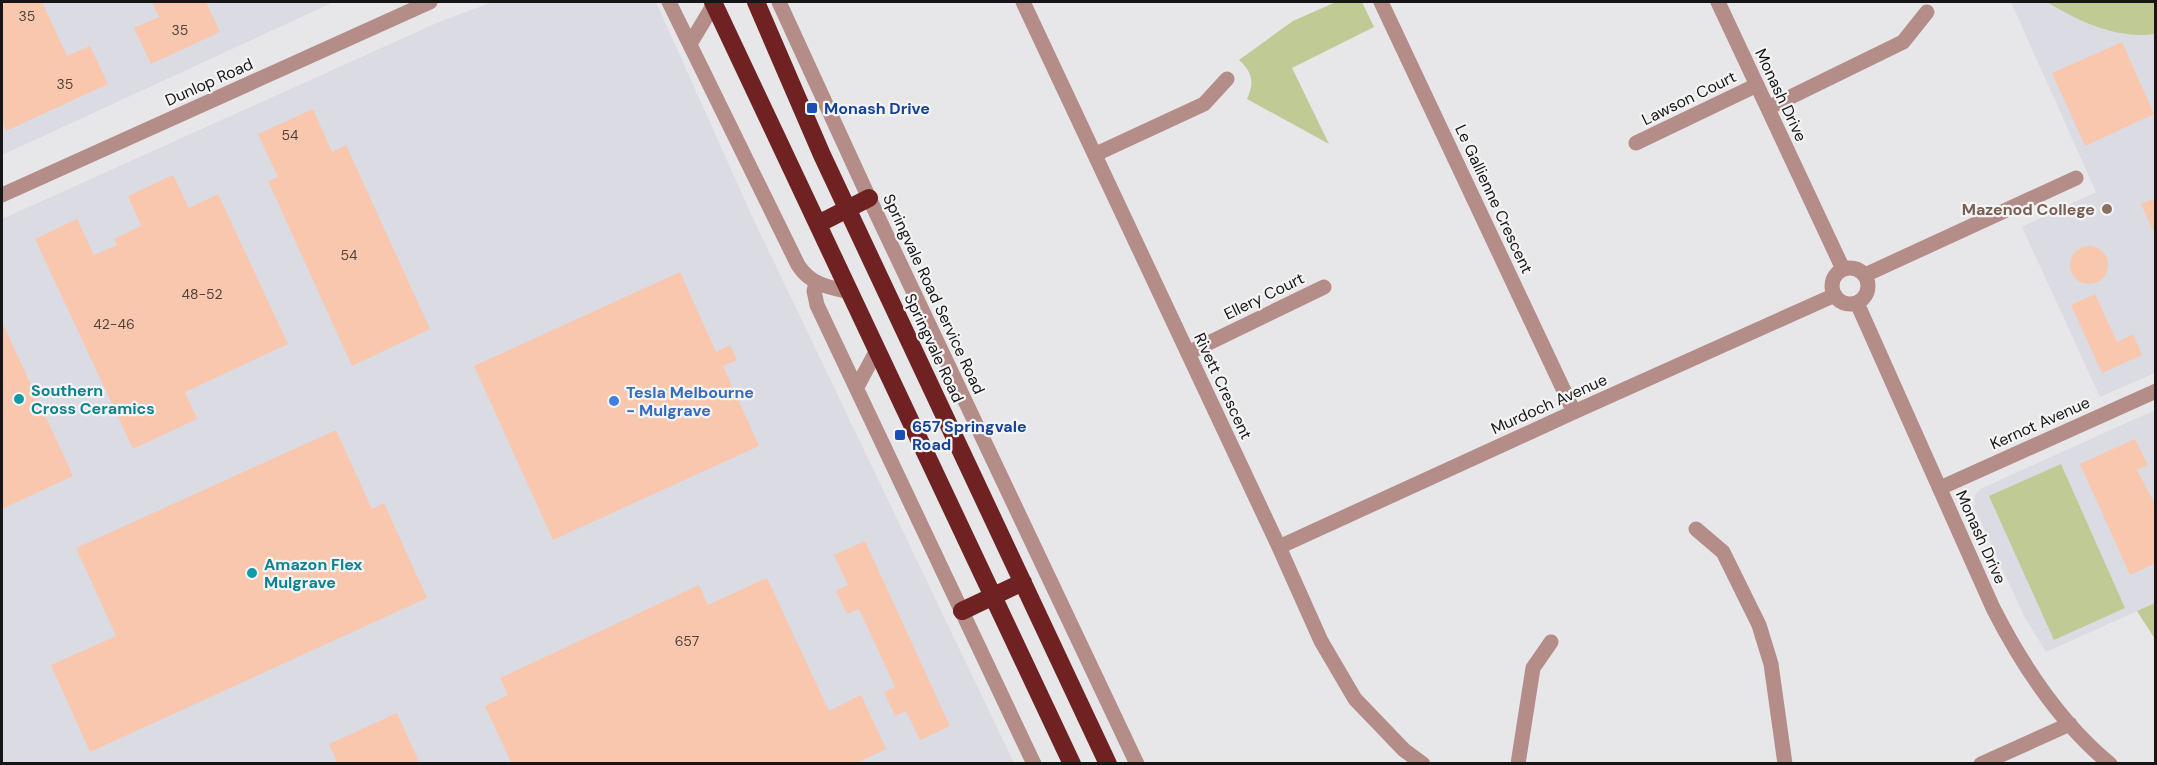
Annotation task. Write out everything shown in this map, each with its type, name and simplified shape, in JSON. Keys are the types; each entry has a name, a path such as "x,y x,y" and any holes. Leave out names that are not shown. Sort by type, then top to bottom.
{"highway":[{"name":"Springvale Road","path":"756,2 803,114 1108,764"},
{"path":"713,3 1072,764"},
{"path":"818,224 869,198"},
{"path":"962,611 1023,582"}],"street":[{"name":"Dunlop Road","path":"2,195 430,2"},
{"path":"669,2 798,266 816,283 850,292"},
{"name":"Springvale Road Service Road","path":"779,2 869,198 1137,764"},
{"name":"Rivett Crescent","path":"1023,2 1280,547 1321,642 1355,699 1404,750 1423,764"},
{"name":"Le Gallienne Crescent","path":"1381,2 1574,412"},
{"name":"Monash Drive","path":"1718,2 1843,269"},
{"path":"690,44 713,3"},
{"path":"1768,108 1903,42 1927,12"},
{"path":"1096,154 1204,104 1227,79"},
{"name":"Lawson Court","path":"1636,142 1756,85"},
{"path":"1865,275 2076,178"},
{"path":"1856,268 1865,275 1869,287 1867,293 1857,303 1845,303 1835,295 1832,284 1834,278 1843,269 1856,268"},
{"path":"816,283 814,291 817,305 1034,764"},
{"name":"Ellery Court","path":"1188,353 1324,287"},
{"name":"Murdoch Avenue","path":"1280,547 1835,295"},
{"name":"Monash Drive","path":"1857,303 2009,640 2044,694 2110,764"},
{"path":"857,387 877,350"},
{"name":"Kernot Avenue","path":"1940,488 2156,391"},
{"path":"1696,528 1723,552 1759,625 1771,664 1785,764"},
{"path":"1518,764 1533,668 1551,642"},
{"path":"1082,708 1105,698"},
{"path":"1981,764 2070,724"}],"shaded area":[{"path":"2,2 334,2 2,155"},
{"path":"493,2 656,2 751,214 1014,763 2,763 2,219 439,22"},
{"name":"Mazenod College","path":"2011,2 2155,2 2155,373 2100,397 2022,227 2096,192"},
{"path":"2155,410 2155,603 2046,652 2024,616 1974,507 1975,495 1980,489"}],"green space":[{"path":"1336,2 1362,2 1374,27 1292,68 1329,144 1247,99 1251,78 1239,60 1293,21"},
{"path":"2047,2 2155,2 2155,34 2126,34 2112,31 2085,22"},
{"path":"2061,464 2125,608 2054,640 1989,496"},
{"path":"2155,603 2155,639 2137,611"}],"building":[{"path":"2,2 42,2 67,56 90,46 108,84 6,131 2,121"},
{"path":"152,2 206,2 220,32 151,64 134,28 159,17"},
{"path":"2122,42 2154,114 2085,146 2052,73"},
{"path":"313,109 332,152 346,145 430,329 352,366 268,181 278,177 258,134"},
{"path":"173,175 189,208 218,194 288,344 185,392 197,419 133,449 35,239 77,219 94,255 117,245 114,239 141,226 128,196"},
{"path":"2156,198 2156,237 2141,204"},
{"path":"2089,246 2102,252 2108,265 2102,278 2089,284 2076,278 2070,265 2076,252"},
{"name":"Tesla Melbourne - Mulgrave","path":"680,272 716,352 730,345 737,360 723,366 759,446 553,540 474,366"},
{"path":"2095,294 2117,342 2133,334 2142,355 2102,373 2071,305"},
{"name":"Southern Cross Ceramics","path":"2,322 73,476 2,509"},
{"name":"Amazon Flex Mulgrave","path":"336,430 372,509 384,503 427,598 90,752 51,665 116,636 76,548"},
{"path":"2135,439 2148,465 2137,470 2156,506 2156,563 2130,575 2080,464"},
{"path":"865,541 950,726 920,740 906,711 895,716 884,692 895,687 859,609 847,614 836,591 848,585 834,555"},
{"path":"767,578 829,711 861,695 886,749 855,764 512,764 485,706 508,695 500,678 699,585 708,605"},
{"path":"397,713 420,764 338,764 329,744"}],"place":[{"name":"Monash Drive","path":"812,108"},
{"name":"Mazenod College","path":"2107,209"},
{"name":"Southern Cross Ceramics","path":"19,399"},
{"name":"Tesla Melbourne - Mulgrave","path":"614,401"},
{"name":"657 Springvale Road","path":"900,435"},
{"name":"Amazon Flex Mulgrave","path":"252,573"}]}
